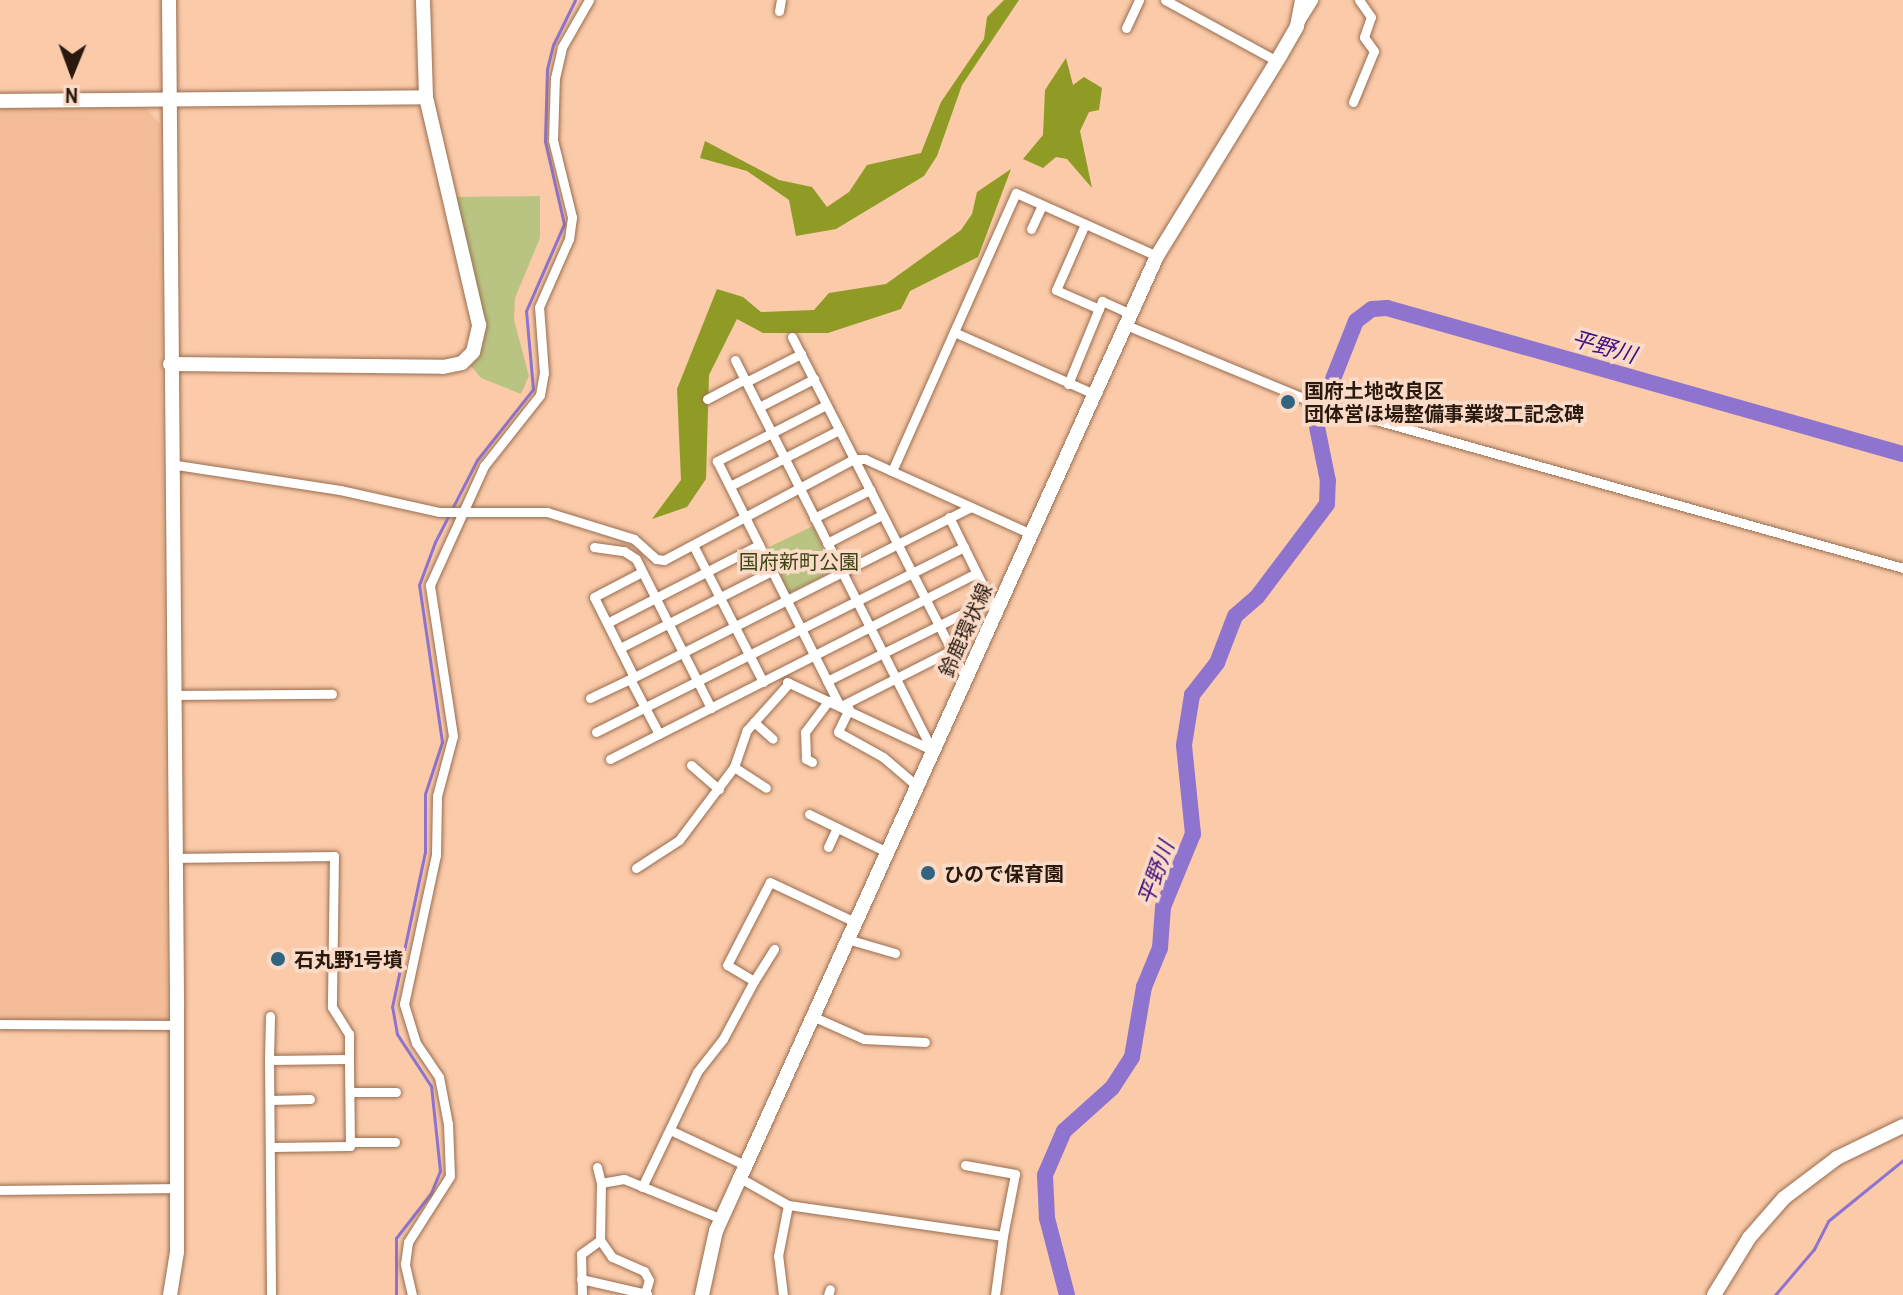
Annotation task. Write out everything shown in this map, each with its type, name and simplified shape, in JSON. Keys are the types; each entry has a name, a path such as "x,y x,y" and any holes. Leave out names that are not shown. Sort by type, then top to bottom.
{"street":[{"path":"169,0 170,464 177,1025 177,1188 170,1295"},
{"path":"170,364 443,367 468,358 477,344 479,325 426,97 423,0"},
{"path":"412,1295 405,1264 408,1242 450,1176 442,1087 416,1043 404,1004 436,855 435,807 453,736 430,585 460,513 484,466 534,406 543,383 539,307 569,239 572,217 553,140 555,78 562,47 589,0"},
{"path":"1126,28 1139,0"},
{"path":"1165,0 1277,61"},
{"name":"鈴鹿環状線","path":"702,1295 722,1219 966,678 994,604 1031,534 1157,256 1297,26 1302,0"},
{"path":"1297,26 1313,0"},
{"path":"1353,102 1374,51 1364,37 1371,17 1359,0"},
{"path":"0,101 426,97"},
{"path":"892,471 1016,193 1157,256"},
{"path":"1031,229 1042,205"},
{"path":"1085,224 1056,290 1099,309"},
{"path":"1068,384 1102,301 1129,319 1315,403 1903,568"},
{"path":"954,332 1094,394"},
{"path":"792,337 966,678"},
{"path":"707,399 801,354"},
{"path":"735,360 932,749"},
{"path":"759,407 814,379"},
{"path":"826,405 717,461 843,707 838,732 883,757 917,786"},
{"path":"730,486 839,430"},
{"path":"170,464 340,490 439,512 547,512 634,539 656,559 670,559 744,515 854,459 892,471 1031,534"},
{"path":"814,518 870,490"},
{"path":"590,698 971,507"},
{"path":"827,543 882,515"},
{"path":"827,681 938,625 994,604 949,517"},
{"path":"693,545 749,656 768,679 789,683 932,749"},
{"path":"607,623 759,545"},
{"path":"594,547 630,553 711,708"},
{"path":"596,732 964,547"},
{"path":"620,648 772,571"},
{"path":"642,572 594,597 659,734"},
{"path":"610,759 977,573"},
{"path":"843,707 950,651"},
{"path":"636,868 679,840 734,767 754,722 789,683"},
{"path":"174,695 332,694"},
{"path":"812,762 806,759 805,732 828,701"},
{"path":"754,722 773,739"},
{"path":"691,765 719,789"},
{"path":"734,767 766,788"},
{"path":"809,814 887,852"},
{"path":"828,847 837,828"},
{"path":"174,858 334,856 332,1007 349,1034 351,1142 350,1146 271,1147"},
{"path":"754,981 727,965 770,882 855,922"},
{"path":"847,939 895,953"},
{"path":"642,1187 697,1072 723,1039 774,949"},
{"path":"270,1016 271,1295"},
{"path":"812,1016 864,1039 925,1042"},
{"path":"0,1024 177,1025"},
{"path":"269,1060 349,1059"},
{"path":"350,1092 396,1092"},
{"path":"270,1100 310,1099"},
{"path":"1714,1295 1749,1238 1784,1198 1837,1158 1903,1126"},
{"path":"670,1130 742,1172 788,1205 1003,1236"},
{"path":"351,1142 395,1142"},
{"path":"965,1165 1015,1174 995,1295"},
{"path":"581,1279 648,1294 649,1280 644,1271 612,1257 600,1240 601,1183 597,1167"},
{"path":"601,1183 624,1179 722,1219"},
{"path":"0,1190 177,1188"},
{"path":"783,1295 778,1256 788,1205"},
{"path":"582,1295 581,1254 600,1240"}],"shaded area":[{"path":"0,108 146,108 160,124 167,1020 0,1021"}],"green space":[{"path":"1004,0 1019,0 962,85 937,156 924,176 836,229 796,236 789,200 747,171 700,158 705,141 779,180 812,187 827,207 849,192 867,165 921,153 941,102 984,39 987,17"},
{"path":"1066,58 1073,85 1084,77 1102,88 1099,110 1089,112 1080,131 1092,188 1067,159 1056,157 1043,168 1023,159 1043,135 1045,90"},
{"path":"1011,169 978,257 910,291 901,309 828,333 763,333 737,319 709,375 706,479 687,507 652,519 681,480 677,389 717,289 743,297 761,312 814,310 829,293 886,284 961,230 972,214 977,192"},
{"path":"540,196 540,238 515,298 514,320 529,376 521,394 481,378 470,365 483,347 486,328 455,197"},
{"name":"国府新町公園","path":"813,526 833,571 789,593 765,549"}],"waterway":[{"path":"396,1295 396,1238 431,1193 440,1171 431,1086 397,1034 392,1007 425,852 425,794 442,742 419,585 435,542 477,460 533,389 526,311 564,224 545,141 547,69 553,45 575,0"},
{"name":"平野川","path":"1333,379 1356,321 1372,309 1387,308 1903,454"},
{"name":"平野川","path":"1067,1295 1047,1218 1045,1175 1064,1131 1112,1088 1132,1057 1144,987 1160,948 1163,907 1193,834 1184,745 1192,695 1217,663 1235,616 1257,597 1327,504 1328,481 1317,427"},
{"path":"1775,1295 1814,1249 1828,1221 1903,1160"}],"place":[{"name":"国府土地改良区 団体営ほ場整備事業竣工記念碑","path":"1288,402"},
{"name":"ひので保育園","path":"928,873"},
{"name":"石丸野1号墳","path":"278,959"}]}
